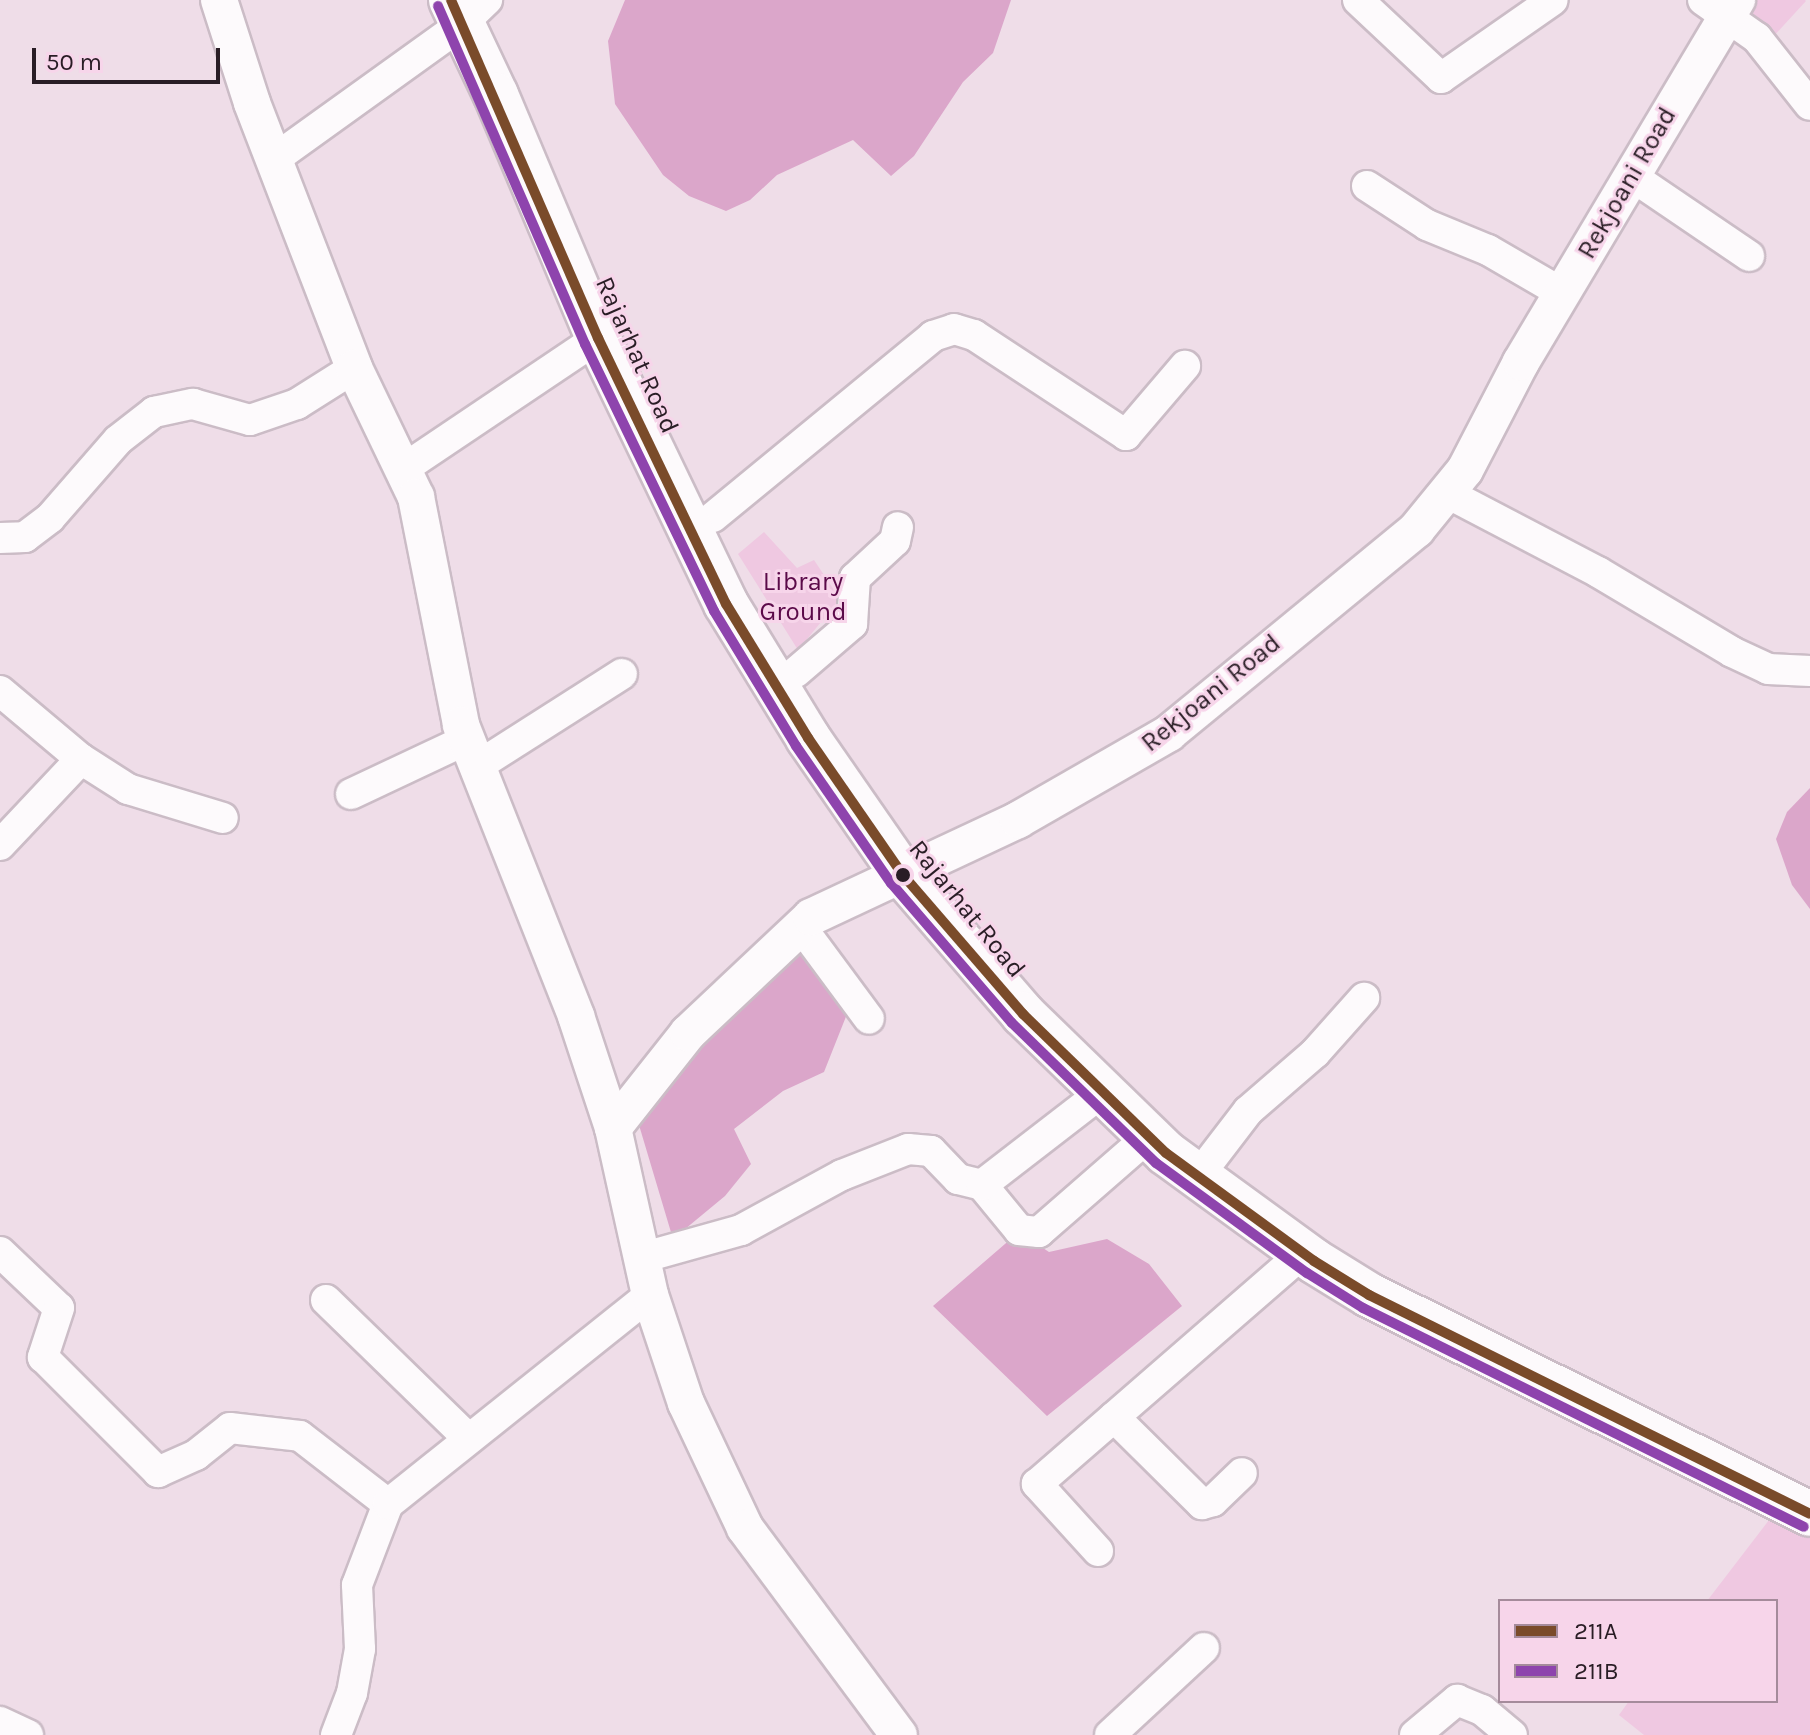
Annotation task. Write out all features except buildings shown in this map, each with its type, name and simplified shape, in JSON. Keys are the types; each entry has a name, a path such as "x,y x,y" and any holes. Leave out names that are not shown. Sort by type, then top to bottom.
{"main road":[{"name":"Rajarhat Road","path":"472,6 598,338 726,604 808,738 914,868 1023,1014 1148,1137 1303,1253 1369,1295 1810,1514"},
{"name":"Rajarhat Road","path":"472,6 742,580 914,868 1087,1049 1212,1158 1315,1232 1437,1306 1810,1492"}],"street":[{"path":"219,0 273,160 354,368 406,467 471,754 576,1016 613,1128 650,1295 686,1403 745,1528 899,1735"},
{"path":"1358,0 1441,78 1553,0"},
{"path":"1723,5 1757,38 1810,105"},
{"name":"Rekjoani Road","path":"613,1128 688,1033 801,927 835,902 1018,820 1169,733 1416,530 1447,493 1630,175 1723,5"},
{"path":"273,160 472,6"},
{"path":"1630,175 1749,256"},
{"path":"1367,186 1427,225 1488,250 1562,293"},
{"path":"713,517 933,336 954,329 974,335 1126,435 1185,366"},
{"path":"406,467 598,338"},
{"path":"0,538 25,537 50,518 118,440 154,412 193,404 250,420 297,404 354,368"},
{"path":"1447,493 1598,572 1732,652 1768,669 1810,671"},
{"path":"796,672 852,624 855,578 895,541 898,527"},
{"path":"351,794 471,754 622,674"},
{"path":"0,691 81,759 128,789 165,804 223,818"},
{"path":"0,845 81,759"},
{"path":"801,927 869,1019"},
{"path":"1212,1158 1248,1111 1308,1061 1364,998"},
{"path":"982,1185 1101,1093"},
{"path":"641,1258 741,1230 842,1175 908,1149 931,1151 958,1179 982,1185 1019,1230 1039,1232 1148,1137"},
{"path":"0,1252 59,1308 43,1357 158,1472 196,1455 230,1428 300,1436 388,1504"},
{"path":"1098,1551 1037,1484 1303,1253"},
{"path":"336,1735 352,1693 360,1649 357,1585 388,1504 650,1295"},
{"path":"326,1300 469,1439"},
{"path":"1114,1417 1202,1504 1213,1501 1242,1473"},
{"path":"1110,1735 1204,1648"},
{"path":"1415,1735 1457,1700 1482,1710 1512,1735"},
{"path":"0,1722 28,1735"}],"green space":[{"path":"1754,0 1806,1 1771,39 1743,17"},
{"name":"Library Ground","path":"764,532 797,568 814,560 840,599 798,650 738,554"},
{"path":"1779,1507 1810,1521 1810,1735 1644,1735 1619,1715 1628,1703 1778,1703 1778,1599 1709,1599"}],"shaded area":[{"path":"625,0 1011,0 993,53 963,82 914,156 891,176 853,140 777,175 750,200 726,211 689,196 663,175 615,104 608,41"},
{"path":"1810,788 1810,909 1792,885 1776,839 1787,812"},
{"path":"800,940 849,1009 824,1072 783,1091 734,1129 751,1164 725,1196 673,1239 636,1115 651,1089"},
{"path":"1019,1232 1049,1252 1107,1239 1149,1264 1182,1306 1047,1416 933,1306"}],"transit line":[{"name":"211A","path":"451,0 598,338 726,604 808,738 903,875 1023,1014 1166,1153 1314,1261 1369,1295 1810,1514"},
{"name":"211B","path":"438,6 585,344 714,611 796,746 891,883 1012,1023 1156,1163 1307,1273 1363,1308 1804,1527"}]}
